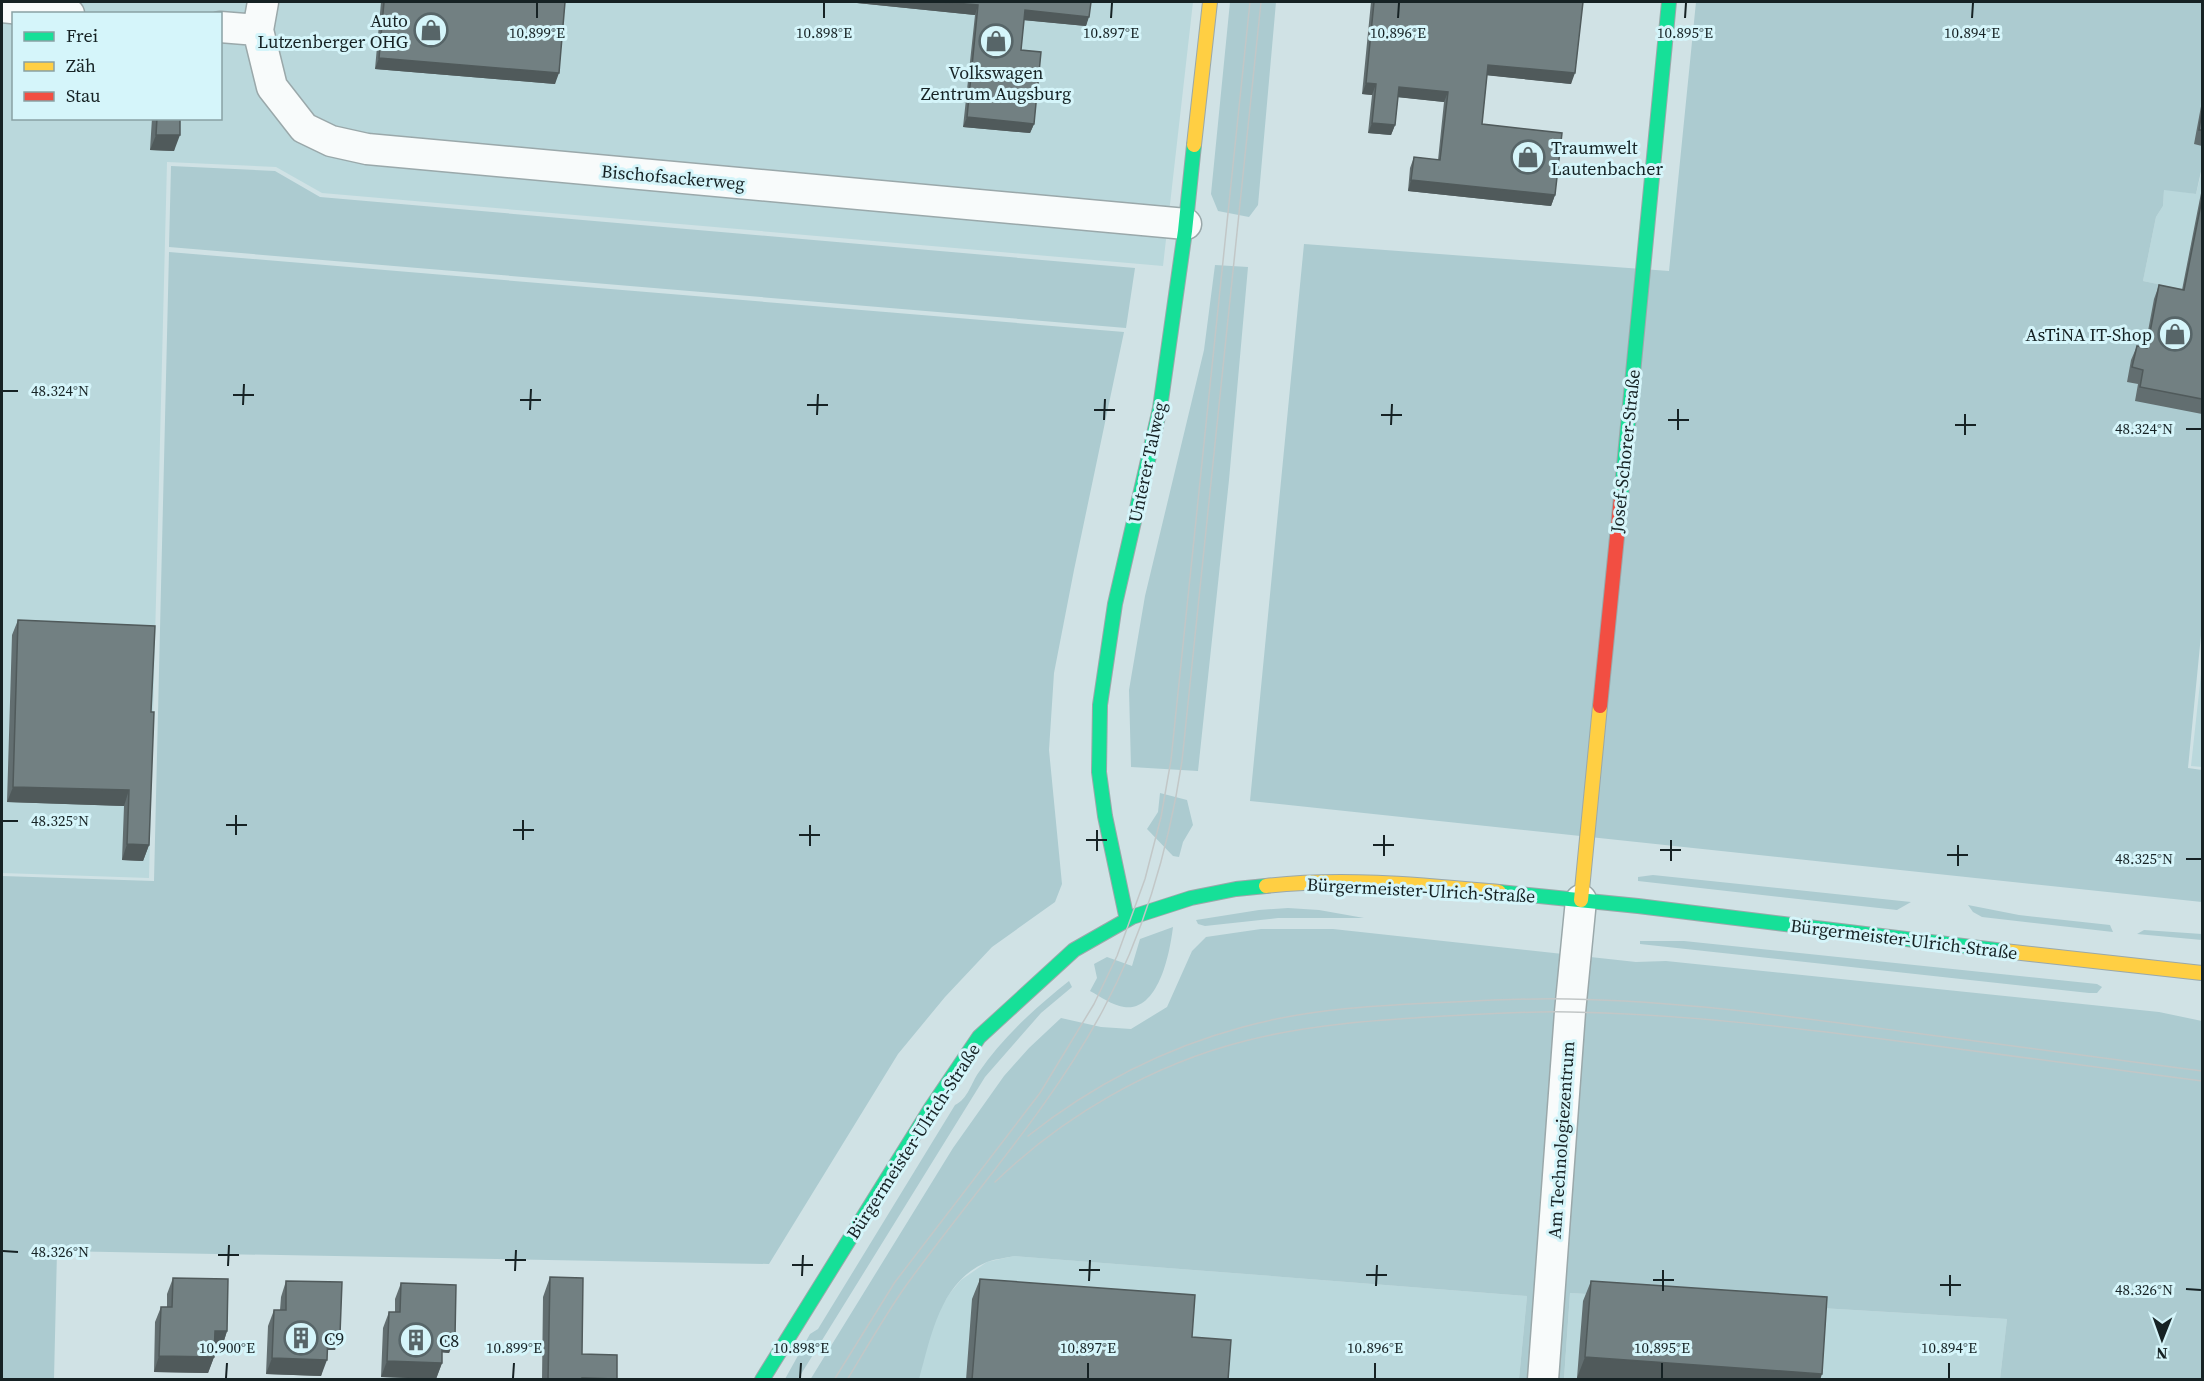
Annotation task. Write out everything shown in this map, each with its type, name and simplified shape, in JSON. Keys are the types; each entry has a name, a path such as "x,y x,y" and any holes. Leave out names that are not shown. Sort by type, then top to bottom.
{"street":[{"name":"Unterer Talweg","path":"1127,920 1105,816 1099,772 1100,705 1115,604 1160,408 1186,224 1210,2"},
{"name":"Josef-Schorer-Straße","path":"1581,900 1669,2"},
{"path":"2,7 50,12"},
{"name":"Bischofsackerweg","path":"260,16 272,87 304,128 331,141 367,149 1186,224"},
{"path":"222,26 260,16"},
{"name":"Bürgermeister-Ulrich-Straße","path":"762,1380 931,1108 979,1037 1074,950 1127,920 1191,898 1236,889 1300,882 1348,882 1581,900 1936,944 2202,973"},
{"name":"Am Technologiezentrum","path":"1543,1380 1570,1012 1581,900"}],"shaded area":[{"path":"2,2 1193,2 1163,266 322,193 276,167 167,162 149,878 2,873"},
{"path":"1230,2 1276,2 1258,205 1249,217 1218,211 1211,194"},
{"path":"1696,2 2202,2 2202,167 2196,194 2164,190 2163,206 2156,217 2143,281 2202,293 2202,625 2188,768 2202,770 2202,902 1250,801 1304,244 1669,271"},
{"path":"171,166 275,171 320,197 1135,268 1126,328 169,247"},
{"path":"2202,170 2202,293 2143,281 2156,217 2163,206 2164,189 2196,194"},
{"path":"169,252 1124,332 1054,673 1049,750 1062,884 1055,902 992,947 945,997 898,1054 769,1264 57,1251 54,1379 2,1379 2,876 154,881"},
{"path":"1215,265 1248,267 1229,480 1198,771 1131,767 1129,690 1145,596 1204,350"},
{"path":"2202,665 2202,767 2191,766"},
{"path":"1160,793 1187,800 1193,825 1183,842 1179,857 1173,856 1147,829 1158,812"},
{"path":"1653,875 1911,902 1897,910 1638,881 1638,877"},
{"path":"1968,905 2019,915 2110,925 2113,932 1982,917 1973,912"},
{"path":"1288,908 1319,910 1364,918 1278,918 1205,926 1198,924 1196,920 1259,910"},
{"path":"1173,927 1165,965 1154,990 1146,1000 1136,1006 1124,1007 1111,1003 1090,991 1097,978 1094,964 1107,957 1132,966 1140,939"},
{"path":"1261,929 1333,929 1636,962 1666,961 2159,1012 2202,1021 2202,1379 2000,1379 2007,1319 1570,1293 1564,1379 1519,1379 1527,1296 1014,1256 987,1262 958,1282 948,1296 933,1329 919,1379 810,1380 953,1148 1004,1076 1029,1048 1061,1018 1101,1027 1131,1029 1167,1007 1192,951 1206,937"},
{"path":"2144,930 2202,934 2202,940 2137,934"},
{"path":"1640,941 1684,941 2097,984 2102,987 2097,993 2089,993 1640,944"},
{"path":"1069,981 1072,987 1041,1013 985,1077 798,1379 785,1379 810,1334 818,1329 955,1105 963,1099 988,1059 1009,1035"},
{"path":"1014,1256 1527,1296 1519,1379 895,1380 950,1293 961,1280 987,1262"},
{"path":"1570,1293 2007,1319 2000,1379 1564,1380"}],"building":[{"path":"384,2 565,2 559,73 379,58"},
{"path":"942,2 1091,2 1089,17 1025,10 1021,50 1041,52 1034,124 967,117 978,5"},
{"path":"1374,2 1583,2 1575,73 1488,65 1482,124 1562,133 1555,195 1411,180 1414,157 1440,160 1448,92 1399,87 1395,125 1372,123 1376,84 1366,83"},
{"path":"2202,111 2202,130 2199,130"},
{"path":"157,120 180,120 180,135 156,135"},
{"name":"AsTiNA IT-Shop","path":"2202,199 2202,399 2140,387 2143,370 2132,367 2137,346 2147,348 2159,285 2184,290"},
{"path":"18,620 155,626 149,845 127,844 129,790 13,787"},
{"path":"550,1277 583,1278 582,1354 617,1355 617,1379 548,1380"},
{"path":"173,1278 228,1279 227,1331 215,1331 214,1357 159,1356 161,1307 172,1307"},
{"path":"980,1279 1195,1295 1192,1337 1231,1340 1228,1380 972,1380"},
{"name":"C9","path":"286,1281 342,1282 340,1334 328,1334 327,1360 272,1358 274,1310 286,1310"},
{"path":"1591,1281 1827,1297 1822,1374 1585,1357"},
{"name":"C8","path":"401,1283 456,1285 455,1337 442,1336 442,1363 387,1361 389,1312 400,1312"}],"tram line":[{"path":"834,1380 895,1282 1040,1093 1094,1004 1117,956 1145,879 1161,817 1171,760 1250,2"},
{"path":"847,1380 905,1287 1034,1118 1082,1047 1118,981 1153,889 1170,825 1182,761 1261,2"},
{"path":"1028,1136 1103,1085 1185,1046 1243,1027 1295,1016 1347,1008 1401,1005 1555,999 1696,1006 2202,1071"},
{"path":"995,1182 1021,1158 1080,1114 1143,1078 1177,1063 1270,1035 1369,1021 1539,1012 1658,1016 1834,1033 2202,1081"}],"traffic: fast":[{"path":"1621,497 1669,2"},
{"path":"1127,920 1105,816 1099,772 1100,705 1115,604 1160,408 1185,231 1194,145"},
{"path":"762,1380 931,1108 979,1037 1074,950 1132,917 1191,898 1266,886"},
{"path":"1499,892 1638,906 2004,951"}],"traffic: slow":[{"path":"1194,145 1210,2"},
{"path":"1581,900 1600,706"},
{"path":"1266,886 1353,882 1499,892"},
{"path":"2004,951 2202,973"}],"traffic: jam":[{"path":"1600,706 1621,497"}],"place":[{"name":"Auto Lutzenberger OHG","path":"431,30"},
{"name":"Volkswagen Zentrum Augsburg","path":"996,41"},
{"name":"Traumwelt Lautenbacher","path":"1528,157"},
{"name":"AsTiNA IT-Shop","path":"2175,334"},
{"name":"C9","path":"301,1338"},
{"name":"C8","path":"416,1340"}]}
